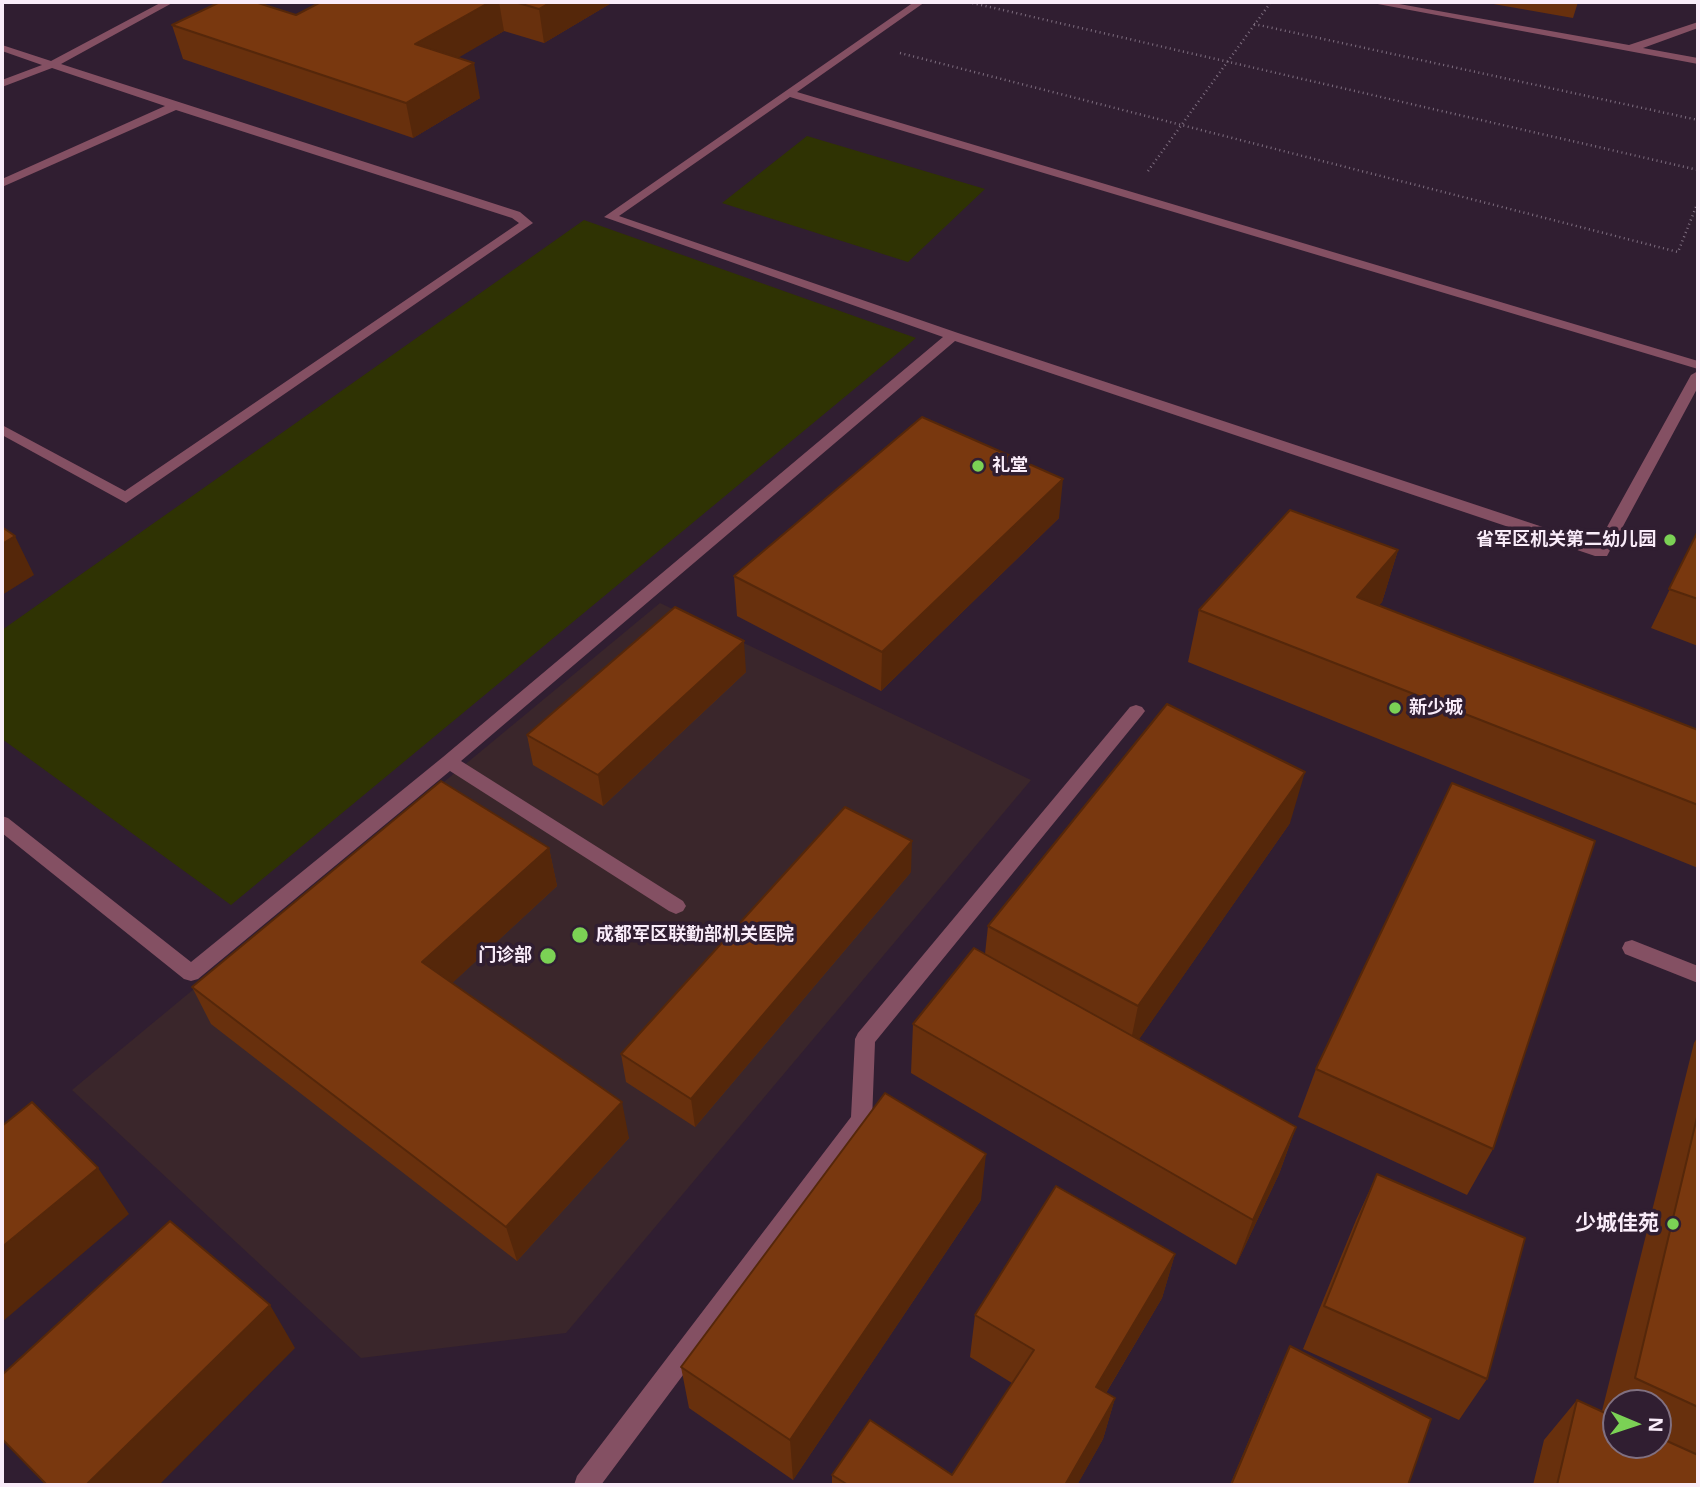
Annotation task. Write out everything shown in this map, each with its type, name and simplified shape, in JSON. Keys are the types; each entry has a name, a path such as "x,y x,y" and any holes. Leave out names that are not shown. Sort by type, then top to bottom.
{"street":[{"path":"2,83 49,66 169,2"},
{"path":"920,2 610,217 953,336 1601,552 1698,374"},
{"path":"1372,2 1698,61"},
{"path":"1630,49 1698,25"},
{"path":"2,48 49,66 516,215 527,223 126,498 2,429"},
{"path":"788,93 1698,365"},
{"path":"2,183 175,106"},
{"path":"2,823 191,973 449,762 953,336"},
{"path":"586,1485 861,1120 866,1039 1136,711"},
{"path":"449,762 676,906"},
{"path":"1632,948 1698,975"}],"path":[{"path":"968,2 1698,170"},
{"path":"1129,195 1271,2"},
{"path":"1254,24 1698,121"},
{"path":"861,43 1678,252 1698,202"}],"shaded area":[{"name":"成都军区联勤部机关医院","path":"660,603 1031,780 566,1333 361,1358 72,1090"}],"green space":[{"path":"807,136 985,189 908,262 722,203"},
{"path":"584,220 916,338 231,905 2,739 2,630"}],"building":[{"path":"220,2 255,2 296,15 321,2 490,2 415,44 474,63 406,103 172,25"},
{"path":"515,2 551,2 539,9"},
{"path":"922,417 1063,479 882,652 734,576"},
{"path":"1290,510 1398,550 1357,597 1698,730 1698,805 1199,610"},
{"path":"2,527 15,536 2,544"},
{"path":"1698,531 1698,599 1669,589"},
{"path":"675,607 744,641 598,775 527,735"},
{"path":"1167,704 1305,772 1138,1006 988,926"},
{"path":"441,781 549,848 422,962 622,1102 506,1227 192,987"},
{"path":"1452,783 1595,841 1493,1149 1316,1069"},
{"path":"845,807 912,841 691,1099 621,1054"},
{"path":"974,948 1296,1127 1253,1220 913,1024"},
{"path":"885,1093 986,1154 790,1440 681,1367"},
{"path":"32,1102 98,1168 2,1247 2,1126"},
{"path":"1698,1113 1698,1407 1672,1395 1672,1389 1659,1389 1635,1378"},
{"path":"1377,1174 1525,1238 1487,1379 1324,1306"},
{"path":"1056,1186 1175,1254 1096,1387 1115,1398 1065,1485 848,1485 832,1475 870,1420 952,1475 1034,1350 975,1315"},
{"path":"170,1221 270,1305 86,1485 47,1485 2,1439 2,1375"},
{"path":"1290,1346 1431,1419 1408,1485 1231,1485"},
{"path":"1577,1400 1602,1412 1602,1459 1672,1459 1672,1443 1698,1455 1698,1485 1557,1485"}],"place":[{"name":"礼堂","path":"978,466"},
{"name":"省军区机关第二幼儿园","path":"1670,540"},
{"name":"新少城","path":"1395,708"},
{"name":"成都军区联勤部机关医院","path":"580,935"},
{"name":"门诊部","path":"548,956"},
{"name":"少城佳苑","path":"1673,1224"}]}
